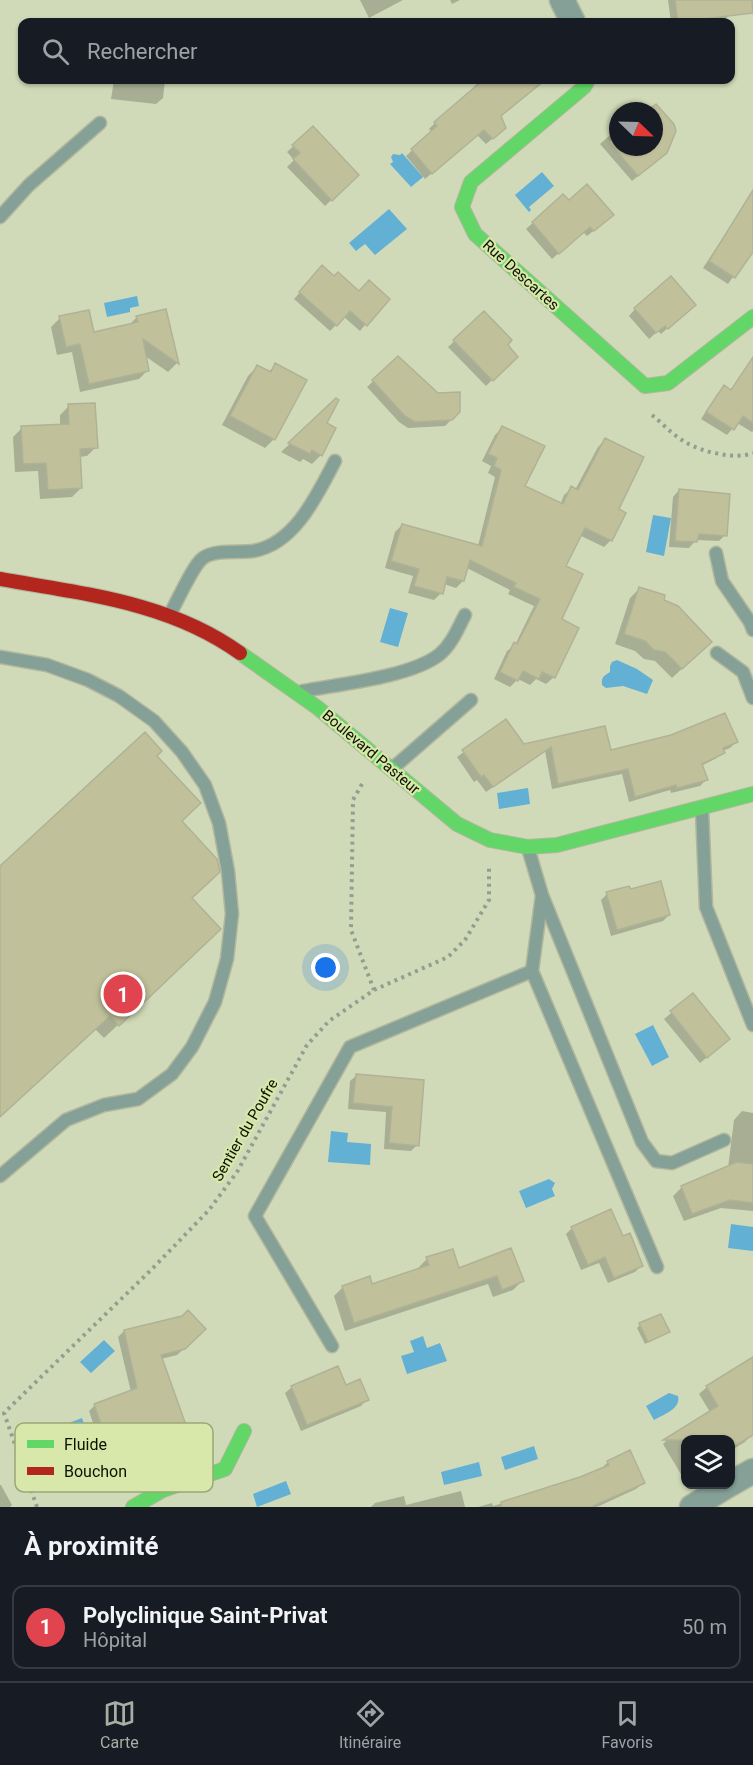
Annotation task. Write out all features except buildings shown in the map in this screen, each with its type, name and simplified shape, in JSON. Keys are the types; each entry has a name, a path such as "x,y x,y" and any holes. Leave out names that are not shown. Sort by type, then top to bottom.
{"street":[{"path":"562,0 571,18"},
{"name":"Rue Descartes","path":"586,84 471,182 462,207 475,234 645,386"},
{"path":"645,386 669,383 753,317"},
{"name":"Boulevard Pasteur","path":"0,579 126,601 170,615 218,637 318,708 457,824 490,840 528,847 557,845 702,808 747,800"},
{"path":"213,1473 225,1469 244,1431"},
{"path":"735,1481 753,1471"},
{"path":"692,1507 722,1489"},
{"path":"133,1507 159,1492"}],"lane":[{"path":"0,217 29,185 100,123"},
{"path":"170,615 202,558 215,554 255,551 278,542 302,517 334,461"},
{"path":"716,553 722,581 753,630"},
{"path":"296,692 405,672 440,654 452,639 465,615"},
{"path":"717,653 743,672 753,698"},
{"path":"0,657 47,665 88,680 119,696 154,721 182,752 204,785 219,823 228,871 232,914 228,959 215,1002 192,1047 171,1074 138,1099 104,1105 66,1120 0,1176"},
{"path":"388,766 471,700"},
{"path":"702,808 706,907 753,1025"},
{"path":"528,847 542,895 642,1142 656,1161 672,1163 724,1140"},
{"path":"542,895 532,970 657,1267"},
{"path":"332,1346 255,1216 350,1047 532,970"}],"path":[{"path":"645,386 647,411 686,442 716,453 734,456 742,457 753,453"},
{"path":"374,990 351,930 353,800 363,782 388,766"},
{"name":"Sentier du Poufre","path":"15,1444 4,1413 153,1269 209,1210 237,1172 307,1045 329,1021 374,990 448,957 465,940 489,900 490,840"},
{"name":"Sentier du Poufre","path":"32,1492 37,1507"}],"water":[{"path":"402,153 423,177 411,187 390,164 393,162 391,157 393,154"},
{"path":"542,172 554,186 529,207 531,210 529,212 515,195"},
{"path":"389,209 407,229 375,255 365,244 356,251 349,243"},
{"path":"137,296 139,306 130,308 130,312 107,317 104,303"},
{"path":"653,515 671,518 664,556 646,552"},
{"path":"390,608 408,613 398,647 380,642"},
{"path":"617,660 637,669 653,680 647,694 623,686 606,688 602,685 603,678 610,672 612,662"},
{"path":"528,788 530,804 499,809 497,793"},
{"path":"653,1025 669,1057 652,1066 635,1034"},
{"path":"331,1131 348,1133 347,1142 371,1144 370,1165 328,1162"},
{"path":"549,1179 555,1183 552,1189 555,1196 526,1208 519,1191"},
{"path":"731,1224 753,1227 753,1251 728,1248"},
{"path":"423,1336 427,1348 440,1343 447,1361 407,1374 401,1356 414,1352 410,1341"},
{"path":"104,1340 115,1351 91,1373 80,1362"},
{"path":"669,1393 678,1396 677,1404 671,1411 654,1420 646,1406"},
{"path":"82,1418 84,1423 69,1423"},
{"path":"534,1446 538,1459 505,1470 501,1457"},
{"path":"479,1462 482,1476 444,1485 441,1472"},
{"path":"286,1481 291,1494 257,1507 253,1494"}],"traffic: fast":[{"path":"586,84 471,182 462,207 475,234 645,386 668,383 753,317"},
{"path":"240,653 318,708 457,824 490,840 528,847 557,845 753,794"},
{"path":"213,1473 225,1469 244,1431"},
{"path":"133,1507 159,1492"}],"traffic: jam":[{"path":"0,579 125,602 155,611 213,636 240,653"}],"place":[{"name":"Polyclinique Saint-Privat","path":"123,994"}]}
